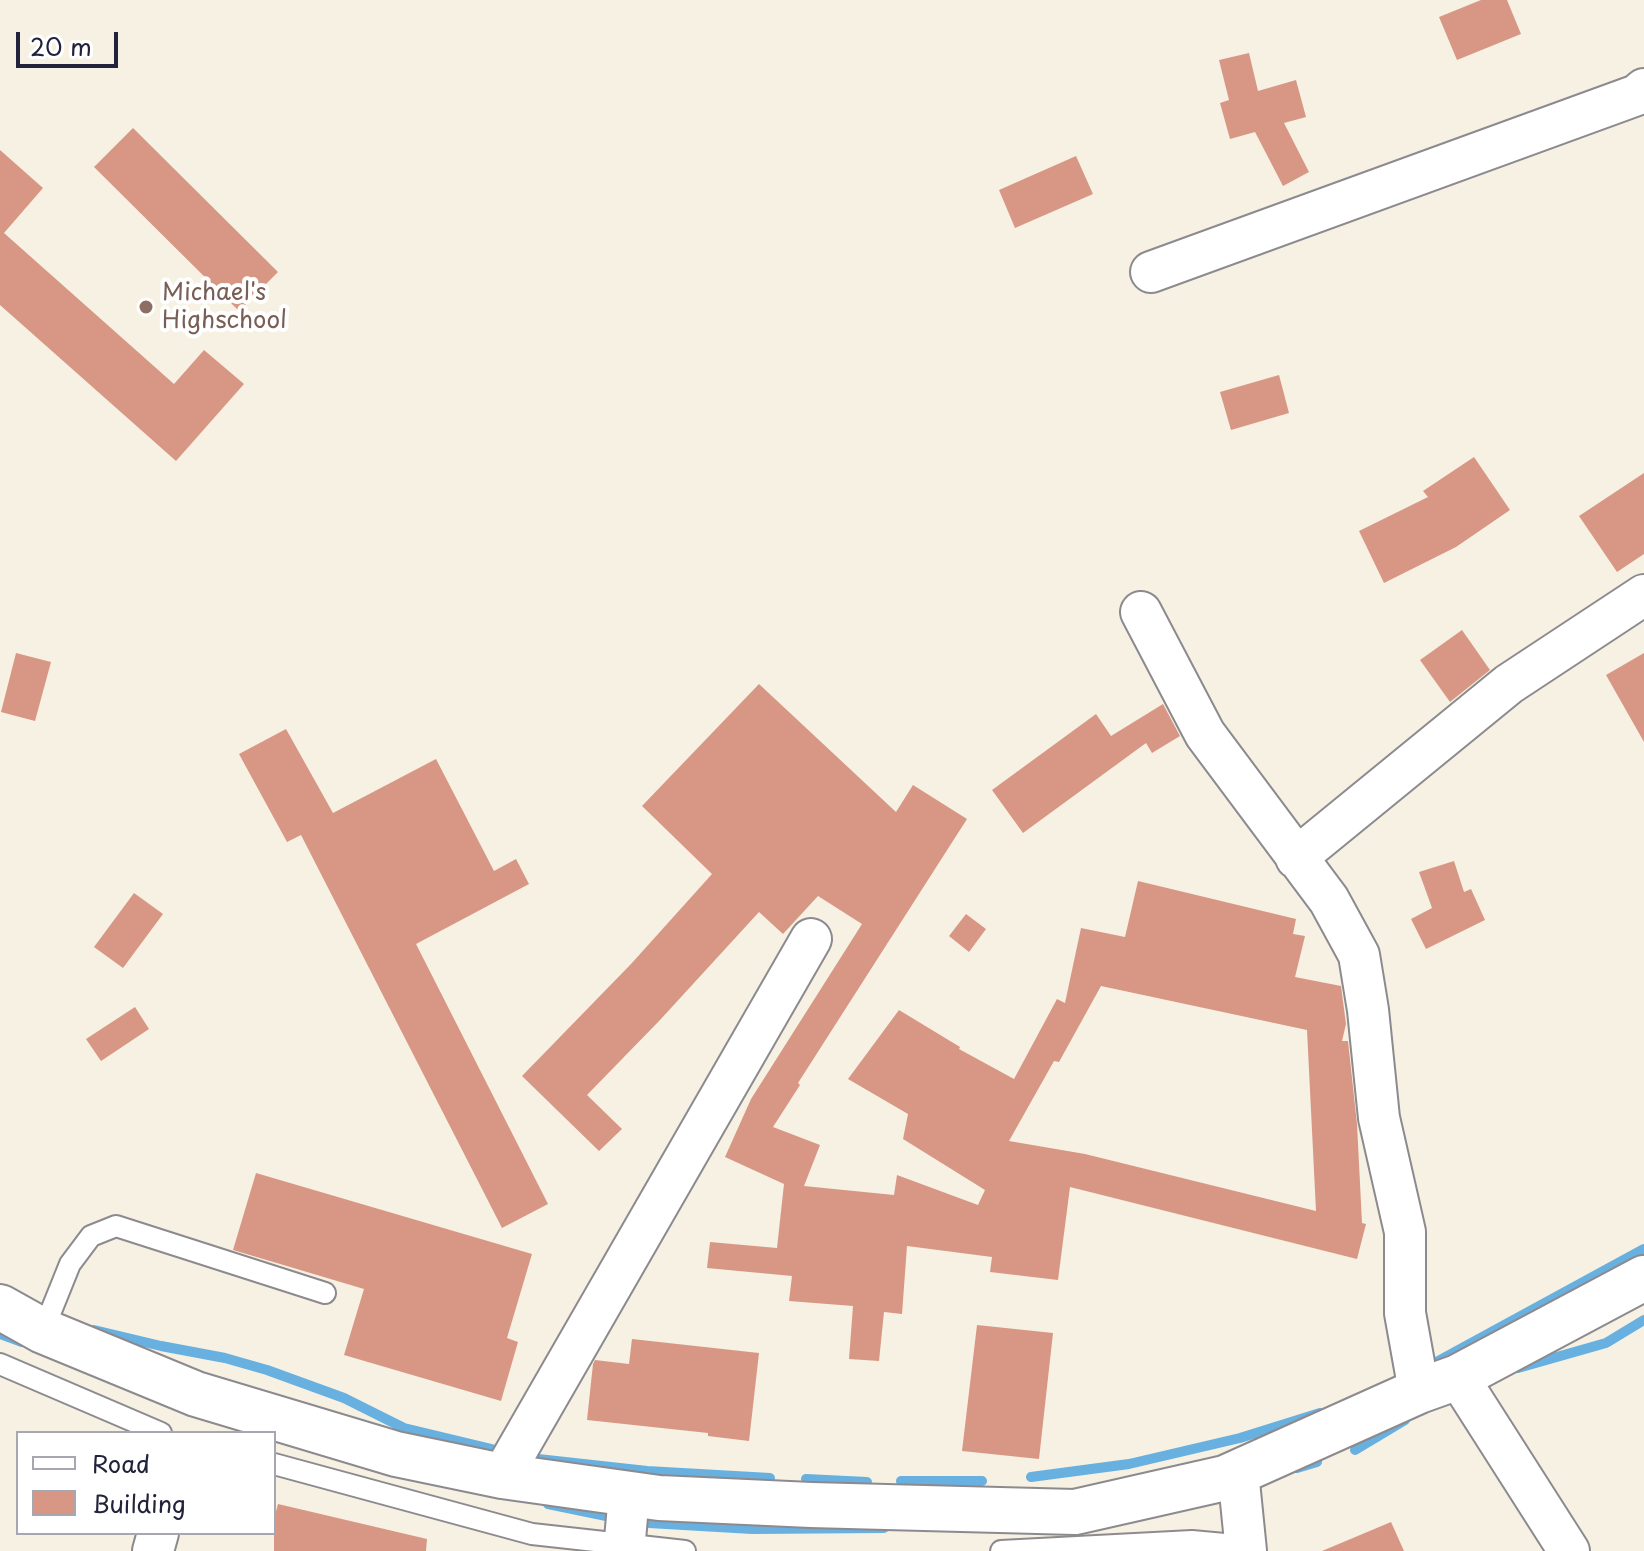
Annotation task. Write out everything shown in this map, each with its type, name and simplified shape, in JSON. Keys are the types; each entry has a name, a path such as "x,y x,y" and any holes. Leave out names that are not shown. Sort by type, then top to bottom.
{"street":[{"path":"1151,272 1637,95 1644,89"},
{"path":"1296,858 1509,684 1644,595"},
{"path":"1141,612 1205,734 1329,900 1359,955 1379,1118 1405,1232 1405,1313 1438,1384 1569,1551"},
{"path":"502,1476 811,939"},
{"path":"0,1307 43,1331 196,1394 396,1454 502,1476 629,1494 811,1505 1075,1512 1225,1478 1438,1384 1644,1278"},
{"path":"1238,1472 1246,1549"},
{"path":"624,1549 629,1494"}],"lane":[{"path":"43,1331 70,1264 91,1236 116,1226 325,1293"},
{"path":"0,1364 156,1431"},
{"path":"276,1465 532,1534 624,1549 685,1551"},
{"path":"1001,1551 1192,1541 1246,1549"}],"building":[{"path":"1481,0 1507,0 1521,34 1457,60 1439,17"},
{"path":"1249,53 1258,91 1296,80 1306,117 1284,123 1309,172 1283,186 1255,132 1230,139 1220,103 1229,100 1219,60"},
{"path":"133,128 278,272 239,311 94,167"},
{"path":"0,150 43,188 4,233 174,384 204,350 244,384 176,461 0,305"},
{"path":"1076,156 1093,194 1015,228 999,190"},
{"path":"1279,375 1289,413 1231,430 1220,392"},
{"path":"1474,457 1510,510 1456,547 1384,583 1359,531 1428,497 1423,491"},
{"path":"1644,473 1644,554 1617,572 1579,516"},
{"path":"1462,630 1490,670 1450,702 1420,660"},
{"path":"16,653 51,662 35,721 1,712"},
{"path":"1644,653 1644,742 1606,675"},
{"path":"759,684 896,812 913,785 967,819 773,1127 820,1145 804,1186 894,1195 897,1175 978,1205 985,1190 903,1139 908,1114 848,1079 899,1010 959,1049 1014,1079 1057,999 1065,1003 1081,928 1125,937 1138,881 1296,919 1293,934 1305,936 1295,977 1341,986 1346,1024 1342,1041 1348,1041 1357,1124 1362,1223 1366,1224 1357,1259 1070,1187 1058,1280 990,1272 992,1257 907,1246 902,1314 884,1312 879,1361 849,1359 853,1306 789,1301 792,1276 707,1268 710,1242 777,1248 784,1184 725,1157 751,1099 862,924 818,896 783,934 759,912 587,1095 622,1129 599,1151 522,1076 631,964 712,874 642,806","holes":["1101,986 1307,1030 1316,1211 1085,1154 1009,1141 1054,1061 1059,1062"]},
{"path":"1163,704 1180,736 1152,753 1146,743 1023,833 992,790 1096,714 1111,736"},
{"path":"286,729 333,813 436,759 494,871 516,859 529,884 416,944 548,1204 502,1228 301,835 287,842 239,754"},
{"path":"1454,861 1464,892 1471,889 1485,920 1426,949 1411,919 1432,908 1419,872"},
{"path":"134,893 163,914 123,968 94,947"},
{"path":"966,914 986,929 969,952 949,936"},
{"path":"135,1007 149,1029 101,1061 86,1039"},
{"path":"256,1173 532,1254 507,1338 518,1342 501,1401 344,1355 364,1289 233,1250"},
{"path":"977,1325 1053,1333 1039,1459 962,1451"},
{"path":"632,1339 759,1353 749,1441 708,1436 708,1433 587,1420 595,1360 629,1364"},
{"path":"278,1504 427,1539 426,1551 274,1551"},
{"path":"1391,1522 1404,1551 1322,1551"}],"waterway":[{"path":"1433,1364 1644,1249"},
{"path":"1518,1368 1606,1343 1644,1320"},
{"path":"94,1330 267,1370 344,1398 404,1428 500,1451"},
{"path":"0,1334 22,1342"},
{"path":"1031,1477 1129,1464 1240,1438 1320,1413"},
{"path":"1355,1450 1405,1420"},
{"path":"538,1459 647,1471 770,1478"},
{"path":"1297,1468 1317,1462"},
{"path":"806,1479 867,1482"},
{"path":"901,1481 982,1481"},
{"path":"548,1504 616,1518"},
{"path":"649,1523 752,1529 884,1528"}],"place":[{"name":"Michael's Highschool","path":"146,307"}]}
